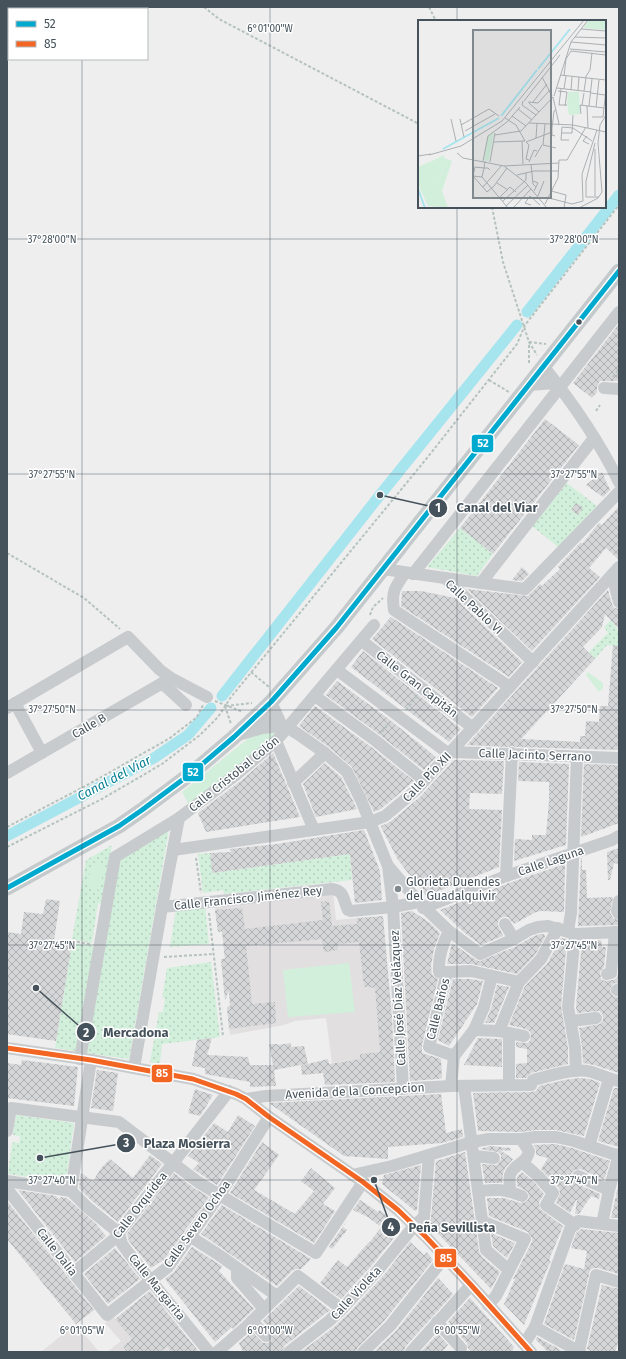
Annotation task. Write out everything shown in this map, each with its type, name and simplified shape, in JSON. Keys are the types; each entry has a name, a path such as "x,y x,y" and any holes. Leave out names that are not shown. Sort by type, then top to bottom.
{"main road":[{"path":"7,888 119,826 168,792 257,716 272,696 337,627 544,367 619,270"},
{"path":"7,876 74,844 116,820 193,772"}],"street":[{"path":"510,687 394,610 392,597 397,584 409,574 558,385 619,312"},
{"path":"555,353 558,385"},
{"path":"544,367 594,438 619,482"},
{"path":"529,385 558,385"},
{"path":"604,388 619,389"},
{"path":"481,583 594,438"},
{"path":"445,578 525,589 619,492"},
{"name":"Calle Pablo VI","path":"383,569 409,574 445,578 533,662"},
{"name":"Calle Pío XII","path":"615,571 619,602"},
{"name":"Calle Pío XII","path":"173,850 370,822 386,816 401,804 450,753 615,571"},
{"name":"Calle Cristobal Colón","path":"99,946 115,856 179,818 237,774 276,741 285,727 315,696 362,641 374,624"},
{"path":"42,754 11,706 128,637 160,670 186,704"},
{"name":"Calle Gran Capitán","path":"362,641 473,728"},
{"path":"337,670 450,753"},
{"path":"167,681 207,697"},
{"name":"Calle B","path":"7,773 167,681"},
{"path":"234,736 262,728 285,727 272,696"},
{"path":"315,696 376,741 424,780"},
{"name":"Calle José Díaz Velázquez","path":"257,716 285,727 325,753 347,772 361,800 388,866 392,907 402,1089"},
{"path":"276,741 314,830"},
{"path":"293,783 325,753"},
{"name":"Calle Jacinto Serrano","path":"450,753 512,753 619,758"},
{"path":"506,876 512,753"},
{"path":"577,757 571,913 567,931 576,984 568,1007 575,1048 576,1071 591,1072 614,1080 589,1146"},
{"path":"134,1068 179,818"},
{"name":"Calle Laguna","path":"421,905 573,853 617,840"},
{"name":"Calle José Díaz Velázquez","path":"388,866 421,905 449,931 480,954 514,939"},
{"name":"Calle Francisco Jiménez Rey","path":"162,907 332,889 341,893 348,910 351,911 392,907"},
{"path":"619,902 617,911 619,914"},
{"path":"392,907 421,905"},
{"path":"505,924 514,939 528,930 548,926 567,931 617,932 612,973 607,974"},
{"name":"Calle Baños","path":"449,931 442,945 439,965 439,972 447,972 429,1048 454,1056"},
{"path":"509,1085 504,1032 518,982 567,931"},
{"path":"7,1181 71,1191 82,1116 86,1060 99,946"},
{"path":"447,972 471,971 518,982"},
{"path":"451,1086 454,1056 474,1030 484,1007 492,976"},
{"path":"571,1021 596,1018"},
{"path":"474,1030 504,1032 524,1036"},
{"path":"7,1048 193,1079 246,1099 270,1118 363,1182 398,1210 445,1257 528,1348 570,1229 578,1221 619,1226"},
{"name":"Avenida de la Concepcion","path":"246,1099 266,1096 451,1086 531,1085 533,1080 576,1071"},
{"path":"464,1086 486,1250 508,1270"},
{"name":"Calle Orquídea","path":"74,1273 114,1239 228,1091"},
{"path":"7,1131 10,1108 82,1116 119,1122 198,1182 219,1196 316,1253 363,1182"},
{"name":"Calle Severo Ochoa","path":"107,1315 168,1267 191,1237 270,1118"},
{"path":"352,1175 392,1166 472,1142 556,1137 619,1155 609,1190 602,1224"},
{"path":"510,1191 510,1174 523,1163 530,1151 521,1139"},
{"name":"Calle Violeta","path":"289,1352 342,1309 378,1270 414,1226 424,1217 429,1155"},
{"path":"474,1156 494,1158"},
{"path":"523,1163 540,1177 553,1193 546,1205 575,1225"},
{"path":"578,1176 609,1190"},
{"path":"478,1191 498,1189 510,1191 522,1196"},
{"name":"Calle Dalia","path":"7,1190 107,1315"},
{"name":"Calle Margarita","path":"71,1191 87,1207 119,1233 122,1244 209,1352"},
{"path":"482,1221 525,1239 496,1296 488,1304"},
{"path":"191,1237 277,1296"},
{"path":"363,1352 390,1326 445,1257"},
{"path":"237,1268 237,1278 264,1309"},
{"path":"535,1327 580,1352 596,1275 619,1282"},
{"path":"217,1352 252,1321 298,1276 342,1309"},
{"path":"411,1352 436,1322 471,1285"},
{"path":"252,1321 266,1336"},
{"path":"436,1322 461,1351"}],"path":[{"path":"204,7 219,19 418,123"},
{"path":"429,7 436,20"},
{"path":"7,847 102,799 162,764 200,735 218,717 231,697 251,672 517,344 525,325 619,205"},
{"path":"492,208 503,262 530,342"},
{"path":"488,380 514,395"},
{"path":"596,411 600,405"},
{"path":"7,553 84,598 128,637"},
{"path":"374,624 370,618 373,607 383,598 392,597"},
{"path":"225,706 272,696 251,672"},
{"path":"376,741 422,689"},
{"path":"7,827 91,784 170,738 196,717 207,697"},
{"path":"225,706 257,716"},
{"path":"225,706 234,736"},
{"path":"194,847 214,954 223,1036"},
{"path":"72,941 99,946"},
{"path":"160,958 214,954"}],"shaded area":[{"path":"333,893 336,920 357,918 364,987 375,988 380,1052 360,1054 360,1059 332,1063 326,1018 295,1021 284,1025 230,1035 227,1007 230,1006 229,991 224,991 221,959 225,958 222,932 218,932 215,906"},
{"path":"113,1316 129,1335 147,1320 172,1352 160,1352 164,1348 147,1326 123,1346 127,1352 107,1352 121,1341 105,1323"},
{"path":"76,1324 99,1352 42,1351"}],"green space":[{"path":"567,483 597,506 558,547 532,526"},
{"path":"460,528 493,554 477,576 427,567"},
{"path":"611,620 615,624 618,633 619,658 612,658 613,646 607,645 595,659 589,652 608,633 604,627"},
{"path":"588,672 603,683 603,688 599,692 586,675"},
{"path":"272,730 279,734 189,805 182,792 255,733"},
{"path":"169,829 129,1059 86,1053 119,860"},
{"path":"112,845 103,904 98,903 92,943 72,939 86,860"},
{"path":"210,853 213,873 350,854 352,880 224,894 223,890 203,893 198,854"},
{"path":"92,863 104,865 100,890 87,888"},
{"path":"205,906 209,944 170,947 176,909"},
{"path":"72,943 95,946 76,1051 55,1048"},
{"path":"211,962 220,1037 162,1044 160,1064 150,1062 159,1012 163,1012 165,998 162,998 167,968"},
{"path":"349,963 355,1012 288,1017 283,970"},
{"path":"16,1115 74,1123 66,1182 8,1174 12,1142 19,1143 20,1136 13,1135"}],"building":[{"path":"619,324 619,381 600,381 597,387 597,392 592,398 573,383"},
{"path":"545,419 579,445 493,554 460,528"},
{"path":"602,472 610,490 603,497 586,485"},
{"path":"576,503 583,507 578,515 571,510"},
{"path":"619,506 619,560 606,548 589,568 600,577 532,651 467,589 528,596 540,584 542,586 560,569 558,567 581,542 582,544 599,523 602,525"},
{"path":"522,567 529,574 522,581 512,580"},
{"path":"608,590 614,608 619,609 619,629 605,614 602,627 583,647 595,659 521,739 580,742 580,736 585,736 586,721 599,722 600,706 608,706 613,645 619,646 619,750 467,745"},
{"path":"402,591 421,591 455,598 522,662 509,677 401,606"},
{"path":"391,617 498,688 472,717 372,639"},
{"path":"363,651 461,729 449,742 351,667"},
{"path":"337,681 390,720 436,757 424,770 326,695"},
{"path":"315,706 414,781 381,809 374,812 352,767 329,747 299,726"},
{"path":"273,753 300,817 206,832 198,813 242,780"},
{"path":"454,760 504,761 502,794 470,793 469,809 502,810 499,867 426,896 398,860 381,826 390,822 420,797"},
{"path":"519,762 569,764 566,845 514,861 515,839 532,840 532,835 546,835 549,801 549,782 518,781"},
{"path":"325,763 341,777 357,809 316,817 303,784"},
{"path":"584,764 619,765 619,823 581,837"},
{"path":"364,830 380,871 382,900 355,903 350,854 212,873 210,853 231,852 230,849 277,844"},
{"path":"619,848 619,864 614,863 610,880 608,880 607,852"},
{"path":"582,858 582,870 586,870 587,898 613,897 610,913 613,918 619,921 619,925 578,926"},
{"path":"565,864 564,912 536,912 514,924 508,917 502,917 498,921 498,925 503,936 481,945 466,934 440,910 509,883"},
{"path":"46,899 60,901 54,940 72,943 56,1041 7,1034 7,932 21,934 24,912 43,914"},
{"path":"329,901 332,926 357,924 357,918 383,916 392,1017 395,1082 325,1085 323,1073 302,1075 301,1066 306,1064 274,1070 276,1086 250,1087 250,1082 205,1074 205,1068 192,1066 197,1040 212,1038 207,1055 248,1057 250,1065 273,1065 269,1044 278,1045 291,1043 291,1047 304,1046 308,1064 328,1059 329,1064 360,1059 360,1054 380,1052 375,988 364,987 359,942 338,944 338,950 324,952 322,939 246,946 252,1004 275,1002 276,1023 229,1029 227,1007 230,1006 229,991 225,1000 221,959 225,959 222,931 218,932 215,910 242,908 245,929 323,920 321,902"},
{"path":"412,911 430,923 440,933 434,949 431,966 432,975 438,979 422,1045 422,1053 441,1059 442,1078 439,1079 410,1081 401,913"},
{"path":"540,934 544,934 545,937 535,955 517,974 472,964 447,964 452,943 476,960 480,961 517,946"},
{"path":"561,938 567,939 561,1006 568,1048 568,1064 531,1073 526,1078 516,1078 516,1064 527,1063 527,1049 516,1047 516,1042 527,1043 530,1041 531,1034 526,1029 509,1025 525,986 547,964"},
{"path":"601,940 602,947 606,947 604,967 600,972 601,979 605,981 617,978 619,968 619,982 613,984 610,990 613,996 619,997 619,1073 583,1063 579,1028 600,1024 603,1021 603,1018 602,1013 599,1011 577,1013 576,1007 582,941"},
{"path":"453,979 483,981 477,1004 449,1046 438,1040"},
{"path":"497,985 509,987 494,1023 485,1023 491,1009"},
{"path":"478,1038 502,1039 502,1067 464,1065"},
{"path":"22,1060 78,1067 74,1106 7,1098 7,1063 21,1065"},
{"path":"97,1070 118,1073 113,1111 91,1108"},
{"path":"579,1078 590,1079 600,1083 584,1136 556,1130 520,1132 478,1131 473,1093 531,1092 536,1091 539,1086"},
{"path":"614,1088 619,1088 619,1147 598,1141"},
{"path":"195,1089 213,1095 200,1116 188,1113"},
{"path":"441,1094 446,1133 462,1129 463,1137 442,1143 388,1147 388,1159 344,1156 269,1103"},
{"path":"238,1115 255,1126 217,1185 193,1169 199,1163 188,1156 214,1123 228,1132"},
{"path":"262,1142 279,1155 254,1190 295,1214 314,1191 301,1181 311,1168 335,1188 323,1204 335,1211 314,1243 230,1193"},
{"path":"555,1144 610,1161 604,1180 581,1169 574,1170 571,1173 571,1177 575,1183 600,1194 599,1199 591,1196 579,1214 575,1214 577,1200 570,1213 556,1203 560,1193 559,1188 541,1169 548,1158 536,1155 534,1145"},
{"path":"490,1146 511,1148 510,1151 500,1150 513,1159 505,1168 502,1183 485,1183 482,1164 497,1165 501,1159 501,1155 498,1152 480,1149"},
{"path":"465,1152 479,1251 481,1256 500,1272 491,1289 428,1223 431,1218 436,1161"},
{"path":"150,1155 162,1164 118,1222 92,1201 79,1188 81,1173 93,1181 102,1167 110,1159 133,1178"},
{"path":"421,1165 417,1210 415,1211 382,1184 384,1175"},
{"path":"522,1172 534,1182 544,1194 539,1202 540,1209 563,1226 549,1260 551,1261 524,1325 504,1304 515,1279 513,1279 532,1242 532,1238 528,1232 489,1216 487,1198 504,1198 520,1203 526,1202 529,1198 528,1192 517,1186 517,1177"},
{"path":"174,1173 209,1197 164,1260 151,1268 129,1241 127,1234"},
{"path":"619,1182 619,1218 611,1218"},
{"path":"18,1190 56,1196 58,1199 61,1197 67,1198 96,1224 106,1236 75,1262"},
{"path":"360,1200 392,1219 390,1222 400,1230 372,1265 341,1299 320,1283 338,1260 347,1267 370,1242 381,1227 368,1217 353,1210"},
{"path":"7,1201 94,1310 76,1324 7,1239"},
{"path":"222,1205 311,1259 301,1269 293,1270 277,1286 201,1234"},
{"path":"348,1219 343,1227 347,1230 332,1249 329,1247"},
{"path":"581,1229 619,1233 619,1274 598,1268 590,1270 574,1340 544,1324 565,1264 584,1269 587,1251 571,1248 576,1233"},
{"path":"491,1233 515,1243 507,1258 493,1246"},
{"path":"410,1242 424,1255 427,1252 433,1260 384,1321 358,1347 356,1352 301,1352 334,1327 348,1314 384,1275"},
{"path":"192,1247 222,1266 219,1271 254,1309 233,1329 232,1327 215,1342 165,1279 174,1272"},
{"path":"115,1248 140,1279 108,1304 84,1274"},
{"path":"438,1278 453,1294 405,1347 404,1352 374,1352 396,1331"},
{"path":"602,1285 619,1289 619,1340 615,1352 592,1352 587,1349"},
{"path":"299,1286 330,1310 284,1346 282,1352 243,1352 239,1343 252,1332 263,1343 268,1343 271,1341 273,1334 263,1321"},
{"path":"150,1291 199,1352 172,1352 167,1346 160,1352 127,1352 123,1346 132,1339 115,1319"},
{"path":"470,1298 514,1347 512,1352 472,1352 468,1348 467,1343 448,1322"},
{"path":"438,1334 448,1345 442,1352 421,1352"},
{"path":"537,1337 561,1350 557,1352 548,1352 536,1340"}],"waterway":[{"name":"Canal del Viar","path":"527,312 619,195"},
{"name":"Canal del Viar","path":"222,696 380,495 517,325"},
{"name":"Canal del Viar","path":"7,836 154,758 188,735 211,708"}],"transit line":[{"name":"52","path":"7,888 119,826 142,810 193,772 234,737 271,702 337,627 619,271"},
{"name":"85","path":"7,1048 91,1060 193,1079 246,1099 269,1117 363,1182 398,1210 426,1237 471,1285 531,1352"}],"place":[{"name":"Canal del Viar","path":"380,495"},
{"name":"Glorieta Duendes del Guadalquivir","path":"398,889"},
{"name":"Mercadona","path":"36,988"},
{"name":"Plaza Mosierra","path":"40,1158"},
{"name":"Peña Sevillista","path":"374,1180"}]}
